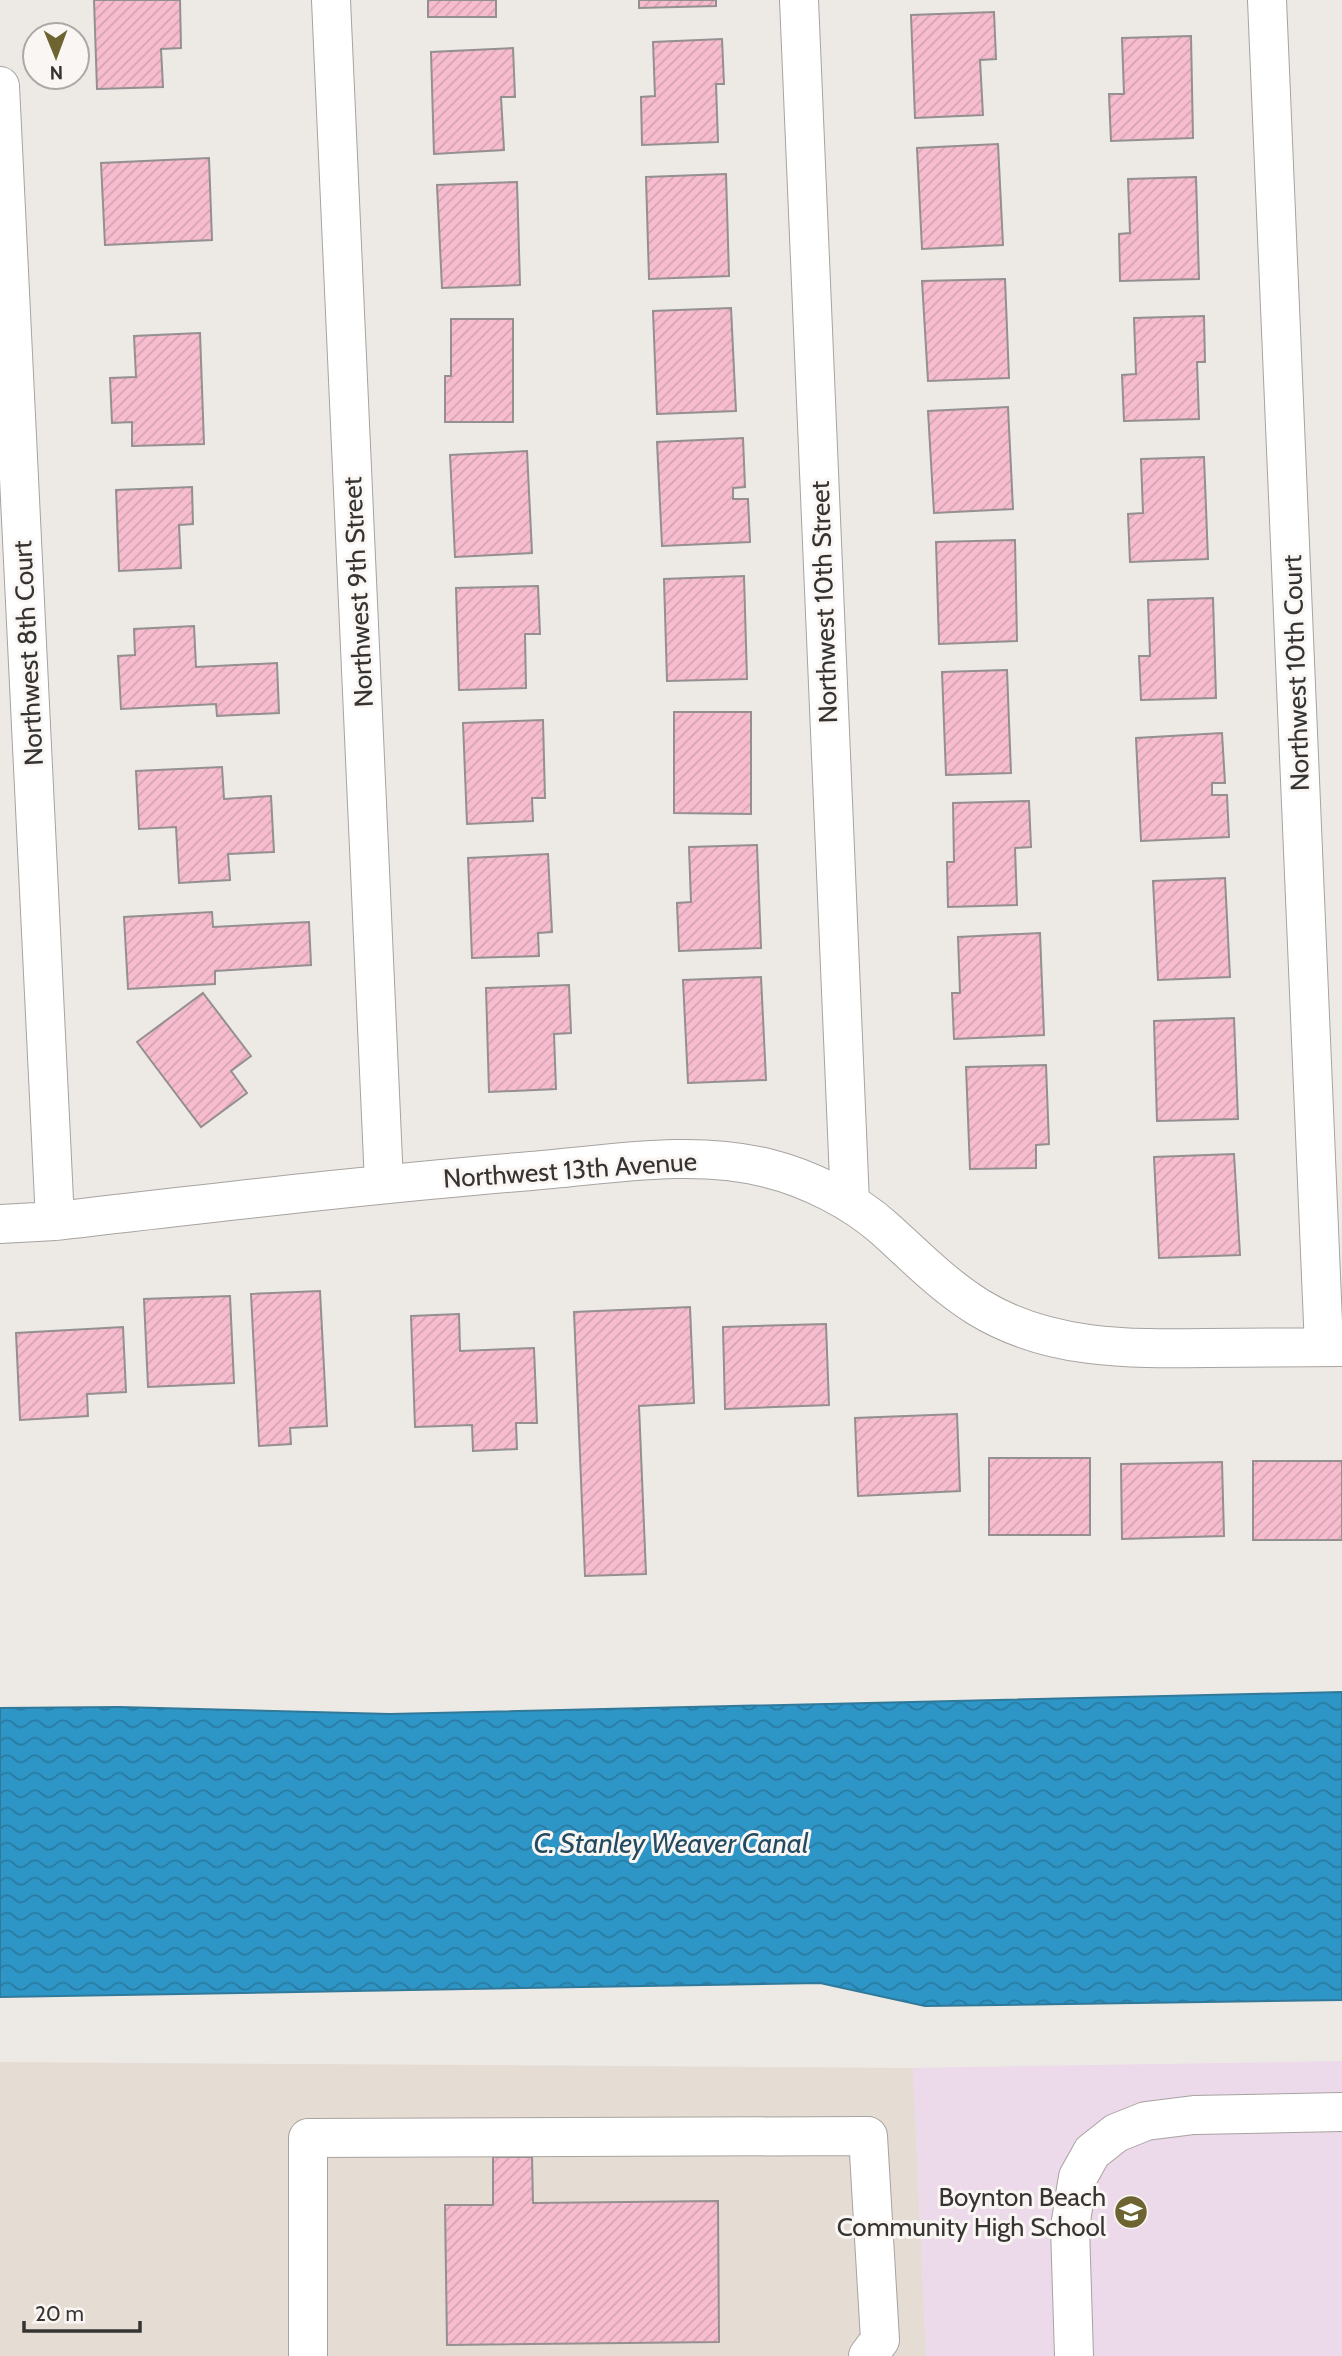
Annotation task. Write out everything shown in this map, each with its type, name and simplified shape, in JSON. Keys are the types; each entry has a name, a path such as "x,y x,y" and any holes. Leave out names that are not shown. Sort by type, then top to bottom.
{"street":[{"name":"Northwest 9th Street","path":"331,0 384,1183"},
{"name":"Northwest 10th Street","path":"799,0 850,1203"},
{"name":"Northwest 10th Court","path":"1267,0 1333,1347"},
{"name":"Northwest 8th Court","path":"0,86 55,1221"},
{"name":"Northwest 13th Avenue","path":"0,1224 55,1221 384,1183 674,1159 724,1161 769,1168 850,1203 883,1227 955,1292 1011,1324 1041,1335 1073,1343 1132,1349 1333,1347"},
{"path":"1074,2356 1070,2227 1077,2177 1092,2152 1116,2133 1146,2121 1194,2115 1342,2112"},
{"path":"308,2356 308,2138 868,2136 880,2340 868,2356"}],"shaded area":[{"name":"Boynton Beach Community High School","path":"1342,2061 1342,2356 926,2356 913,2068"},
{"path":"0,2062 913,2068 926,2356 0,2356"}],"water":[{"name":"C. Stanley Weaver Canal","path":"1342,1692 1342,2000 925,2006 820,1983 0,1997 0,1708 119,1707 390,1714"}],"building":[{"path":"94,0 180,0 181,48 161,49 163,87 97,89"},
{"path":"428,0 496,0 496,17 428,17"},
{"path":"639,0 716,0 716,6 639,8"},
{"path":"994,12 996,59 980,60 983,115 915,118 911,15"},
{"path":"1191,36 1193,138 1111,141 1109,94 1124,94 1122,38"},
{"path":"722,39 724,84 716,84 718,142 642,145 641,97 655,96 653,42"},
{"path":"513,48 515,97 501,97 504,150 434,154 431,52"},
{"path":"998,144 1003,245 922,249 917,148"},
{"path":"209,158 212,240 105,245 101,163"},
{"path":"726,174 729,276 649,279 646,177"},
{"path":"1196,177 1199,279 1120,281 1119,234 1130,233 1128,179"},
{"path":"517,182 520,285 442,288 437,185"},
{"path":"1005,279 1009,378 928,381 922,281"},
{"path":"731,308 736,411 657,414 653,311"},
{"path":"1204,316 1205,362 1197,362 1199,419 1124,421 1122,375 1136,374 1134,318"},
{"path":"451,319 513,319 513,422 445,422 445,376 451,376"},
{"path":"200,333 204,444 132,446 132,422 112,423 110,378 136,377 134,336"},
{"path":"1008,407 1013,509 934,513 928,411"},
{"path":"743,438 745,487 733,488 733,499 748,499 750,542 662,546 657,442"},
{"path":"527,451 532,553 455,557 450,455"},
{"path":"1204,457 1208,559 1130,562 1128,514 1143,513 1141,459"},
{"path":"192,487 193,524 179,525 181,568 119,571 116,490"},
{"path":"1015,540 1017,641 939,644 936,542"},
{"path":"744,576 747,679 667,681 664,579"},
{"path":"538,586 540,634 525,634 526,688 459,690 456,588"},
{"path":"1213,598 1216,698 1141,700 1139,656 1150,656 1148,600"},
{"path":"194,626 196,667 277,663 279,713 217,716 216,704 121,709 118,656 135,655 134,629"},
{"path":"1007,670 1011,773 946,775 942,672"},
{"path":"674,712 751,712 751,814 674,813"},
{"path":"543,720 545,798 532,798 533,821 467,824 463,723"},
{"path":"1222,733 1225,783 1212,783 1212,795 1227,795 1229,837 1141,841 1136,738"},
{"path":"222,767 224,799 271,796 274,852 228,854 230,880 179,883 176,827 139,829 136,771"},
{"path":"1029,801 1031,847 1015,848 1017,905 948,907 947,862 954,862 953,803"},
{"path":"757,845 761,948 679,951 677,903 691,902 689,847"},
{"path":"548,854 552,932 538,933 539,956 472,958 468,858"},
{"path":"1225,878 1230,977 1158,980 1153,881"},
{"path":"212,912 213,927 309,922 311,965 215,971 215,984 128,989 124,917"},
{"path":"1040,933 1044,1035 954,1039 952,993 960,993 958,937"},
{"path":"761,977 766,1080 688,1083 683,980"},
{"path":"569,985 571,1033 554,1034 556,1089 489,1092 486,988"},
{"path":"203,993 251,1056 231,1071 247,1093 201,1127 137,1042"},
{"path":"1234,1018 1238,1119 1157,1121 1154,1021"},
{"path":"1046,1065 1049,1144 1036,1145 1036,1168 970,1169 966,1067"},
{"path":"1234,1154 1240,1255 1159,1258 1154,1157"},
{"path":"320,1291 327,1426 290,1428 291,1444 259,1446 251,1294"},
{"path":"230,1296 234,1383 148,1387 144,1299"},
{"path":"690,1307 694,1403 639,1406 646,1574 585,1576 574,1312"},
{"path":"459,1314 460,1351 534,1348 537,1423 516,1423 517,1449 473,1451 472,1425 415,1427 411,1316"},
{"path":"826,1324 829,1405 725,1409 723,1327"},
{"path":"123,1327 126,1392 87,1394 88,1416 20,1420 16,1333"},
{"path":"957,1414 960,1491 858,1496 855,1418"},
{"path":"989,1458 1090,1458 1090,1535 989,1535"},
{"path":"1253,1461 1342,1461 1342,1540 1253,1540"},
{"path":"1222,1462 1224,1536 1122,1539 1121,1464"},
{"path":"493,2157 532,2157 533,2203 718,2201 719,2342 447,2345 445,2205 493,2205"}],"place":[{"name":"Boynton Beach Community High School","path":"1131,2212"}]}
